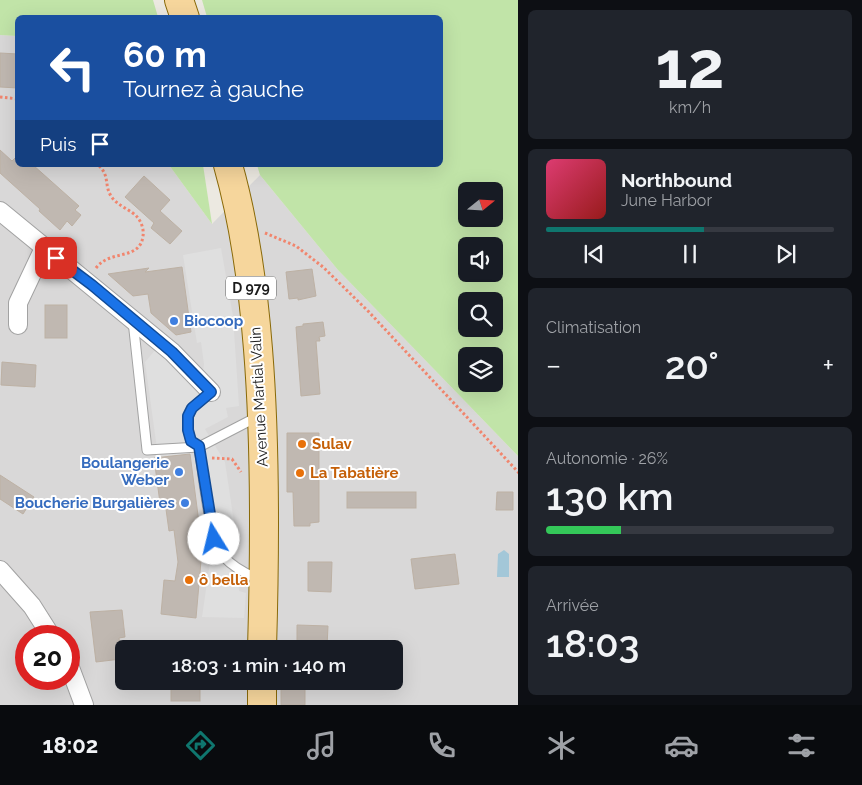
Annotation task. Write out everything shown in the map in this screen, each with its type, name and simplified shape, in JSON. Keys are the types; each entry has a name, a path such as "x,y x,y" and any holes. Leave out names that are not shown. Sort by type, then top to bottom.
{"main road":[{"path":"179,0 183,15"},
{"name":"Avenue Martial Valin","path":"229,167 244,228 255,318 263,414 264,581"},
{"name":"D 979","path":"262,640 264,581"},
{"path":"262,690 262,705"}],"street":[{"path":"0,211 172,352 211,392"},
{"path":"18,325 18,303 44,248"},
{"path":"0,570 32,606 43,625"},
{"path":"78,690 84,705"}],"lane":[{"path":"133,321 147,450 199,446 263,414"},
{"path":"211,392 192,408 188,416 188,430 191,441 199,446 214,539 223,556 247,575 264,581"}],"path":[{"path":"0,98 15,99"},
{"path":"92,285 98,275 95,268 101,260 137,250 142,244 144,232 139,219 111,197 104,170 100,167"},
{"path":"244,228 267,233 296,246 323,267 368,311 518,473"},
{"path":"201,459 232,459 245,478"}],"shaded area":[{"path":"0,35 15,36 15,167 170,167 212,224 260,175 338,270 518,456 518,705 0,705"},
{"path":"221,248 233,316 239,406 226,408 228,417 205,429 225,462 238,549 229,548 231,578 238,579 239,591 246,593 244,618 202,617 210,562 195,453 158,456 145,362 156,349 200,391 204,364 201,342 197,343 183,255"}],"green space":[{"path":"0,0 153,0 157,15 15,15 15,36 0,35"},
{"path":"202,0 518,0 518,456 338,270 260,175 258,167 443,167 443,15 206,15"},
{"path":"170,167 203,167 212,224"}],"water":[{"path":"504,550 509,554 509,577 497,577 498,554"}],"building":[{"path":"0,53 15,54 15,88 0,87"},
{"path":"0,150 12,161 15,158 15,167 35,167 79,206 75,210 81,215 72,226 67,221 60,230 0,173"},
{"path":"144,176 170,200 160,211 182,231 170,244 151,228 154,223 125,197"},
{"path":"182,267 191,332 176,335 151,313 148,294 133,296 108,274 149,268 145,272"},
{"path":"312,269 316,296 298,300 298,298 289,299 286,272"},
{"path":"45,305 67,305 67,338 45,338"},
{"path":"323,322 325,336 319,337 320,341 316,341 320,394 301,396 296,327 303,326 303,324"},
{"path":"2,362 36,365 35,387 1,385"},
{"path":"287,433 319,433 319,522 310,523 310,526 294,526 293,492 287,492"},
{"path":"190,454 204,561 201,561 196,618 161,614 164,580 175,581 178,562 174,530 169,531 165,502 160,503 154,458"},
{"path":"0,475 34,497 23,514 0,499"},
{"path":"347,492 416,492 416,508 347,508"},
{"path":"497,492 513,492 513,510 496,510"},
{"path":"455,554 459,584 415,589 411,559"},
{"path":"308,562 332,562 331,592 308,591"},
{"path":"122,610 125,637 115,640 115,660 96,662 90,612"},
{"path":"297,625 328,626 327,640 297,640"},
{"path":"171,690 200,690 200,701 171,701"},
{"path":"281,690 305,690 305,705 281,705"}],"place":[{"name":"Biocoop","path":"174,321"},
{"name":"Sulav","path":"302,444"},
{"name":"Boulangerie Weber","path":"179,472"},
{"name":"La Tabatière","path":"300,473"},
{"name":"Boucherie Burgalières","path":"185,503"},
{"name":"ô bella","path":"189,580"}],"route":[{"path":"56,258 68,269 92,285 172,352 211,392 192,408 188,416 188,430 191,441 199,446 214,539"}]}
